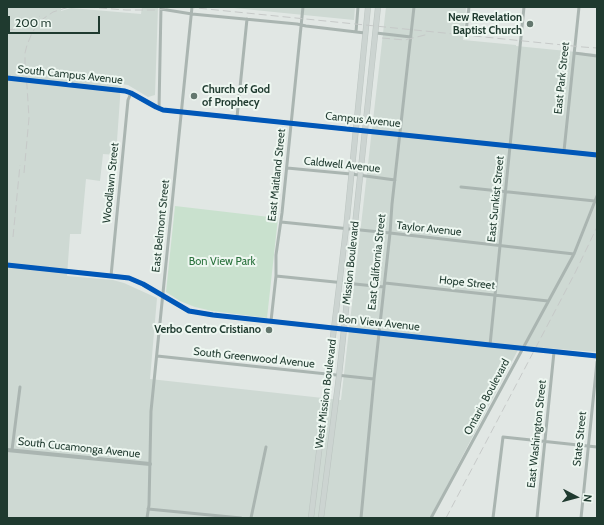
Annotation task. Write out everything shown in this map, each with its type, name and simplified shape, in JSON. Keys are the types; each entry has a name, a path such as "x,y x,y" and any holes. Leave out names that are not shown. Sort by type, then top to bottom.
{"main road":[{"name":"West Mission Boulevard","path":"311,518 346,229 368,7"},
{"name":"Mission Boulevard","path":"321,518 339,376 378,7"}],"street":[{"name":"East Belmont Street","path":"147,518 149,505 151,411 192,7"},
{"name":"East Maitland Street","path":"271,322 276,276 276,255 292,123 303,7"},
{"path":"356,32 358,7"},
{"name":"East California Street","path":"361,518 374,379 414,7"},
{"path":"466,31 469,7"},
{"name":"East Sunkist Street","path":"490,345 524,7"},
{"name":"East Park Street","path":"564,151 579,7"},
{"path":"159,109 161,8 192,14 297,24 366,33"},
{"path":"237,117 246,19"},
{"path":"376,33 411,37"},
{"path":"574,53 597,56"},
{"name":"South Campus Avenue","path":"7,78 131,93"},
{"name":"Campus Avenue","path":"131,93 159,109 597,155"},
{"name":"Woodlawn Street","path":"110,276 128,100 131,93"},
{"name":"Caldwell Avenue","path":"287,168 395,180"},
{"path":"461,187 595,201"},
{"name":"Ontario Boulevard","path":"431,518 574,254 597,196"},
{"name":"Taylor Avenue","path":"281,222 574,254"},
{"name":"Bon View Avenue","path":"7,265 129,278 143,284 189,311 212,315 597,356"},
{"path":"276,276 384,287"},
{"name":"Hope Street","path":"385,283 548,301"},
{"name":"East Washington Street","path":"537,518 554,352"},
{"name":"South Greenwood Avenue","path":"156,356 374,379"},
{"name":"State Street","path":"581,518 597,362"},
{"path":"9,450 20,387"},
{"path":"493,518 502,437 597,447"},
{"path":"251,518 266,448"},
{"name":"South Cucamonga Avenue","path":"9,450 150,464"},
{"path":"148,509 241,518"}],"shaded area":[{"path":"7,7 61,7 61,11 71,8 141,14 142,7 158,7 155,95 148,97 128,85 121,84 116,155 103,154 100,181 86,179 81,234 70,234 67,276 113,280 124,283 157,298 150,379 341,400 386,7 466,7 463,40 597,54 597,352 520,346 430,518 7,518"},
{"path":"224,7 355,7 354,20"}],"green space":[{"name":"Bon View Park","path":"175,206 278,218 267,318 212,311 195,307 180,301 166,292"}],"railway":[{"path":"24,173 29,118 25,66 25,53 27,45 32,33 40,21 53,12 69,7"},
{"path":"87,7 126,10 158,10 174,7"},
{"path":"187,7 597,48"},
{"path":"7,30 25,26 40,16"},
{"path":"382,38 405,40 429,34"},
{"path":"13,237 20,165"},
{"path":"446,518 575,273 597,227"}],"cycle path":[{"path":"7,78 125,91 163,110 597,155"},
{"path":"7,265 129,278 143,284 189,311 213,315 597,356"}],"place":[{"name":"New Revelation Baptist Church","path":"530,24"},
{"name":"Church of God of Prophecy","path":"194,96"},
{"name":"Verbo Centro Cristiano","path":"269,330"}]}
